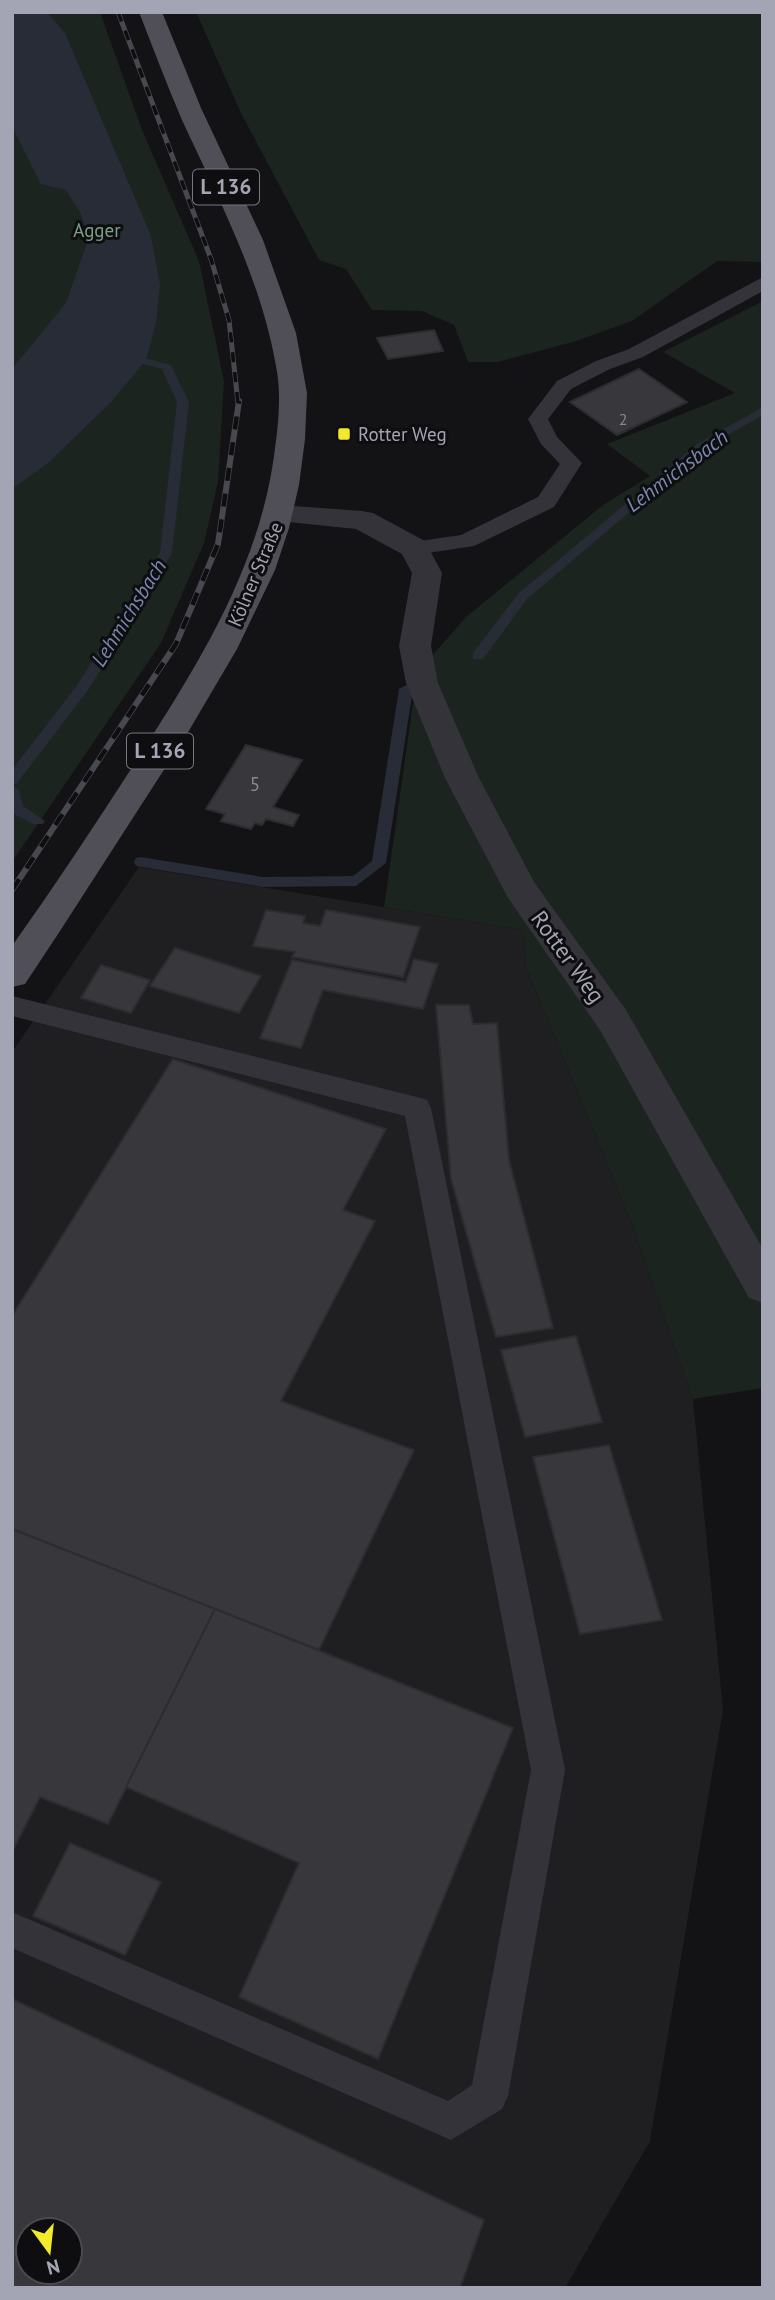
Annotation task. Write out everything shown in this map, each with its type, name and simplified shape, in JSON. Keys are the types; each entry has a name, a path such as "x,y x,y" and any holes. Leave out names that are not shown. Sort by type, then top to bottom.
{"main road":[{"name":"Kölner Straße","path":"12,974 107,836 221,654 260,572 280,514 290,460 294,404 285,343 261,261 194,118 150,12"}],"street":[{"path":"280,514 362,520 414,548"},
{"name":"Rotter Weg","path":"414,548 427,573 415,646 422,683 463,778 520,889 613,1020 763,1286"}],"lane":[{"path":"414,548 466,541 546,502 571,463 548,440 538,419 564,385 603,365 636,353 763,283"},
{"path":"12,1006 417,1108 548,1770 489,2096 451,2121 12,1930"}],"shaded area":[{"name":"Agger","path":"12,12 47,12 65,33 151,236 160,285 156,322 146,360 110,403 48,463 12,489 12,369 66,303 88,240 81,214 66,190 41,184 12,126"},
{"path":"139,867 524,930 526,967 630,1219 693,1399 723,1710 650,2141 565,2288 12,2288 12,1052"}],"green space":[{"path":"12,12 100,12 142,130 199,261 224,381 218,482 204,543 161,643 12,862"},
{"path":"196,12 763,12 763,262 717,261 632,321 573,342 498,362 468,362 454,325 422,311 372,310 346,269 319,260 241,113"},
{"path":"763,301 763,1388 693,1399 630,1219 526,967 524,930 384,907 413,704 431,657 466,617 603,505 650,476 607,444 735,393 663,352"}],"building":[{"path":"434,330 443,351 388,359 377,338"},
{"path":"639,369 687,402 617,435 570,402"},
{"path":"246,745 302,760 273,807 299,815 293,826 266,819 262,825 255,823 251,829 221,821 225,814 206,809"},
{"path":"266,910 305,916 303,923 320,926 326,910 420,927 403,977 292,957 295,952 253,946"},
{"path":"175,948 261,976 239,1013 150,986"},
{"path":"414,959 438,964 423,1009 323,990 301,1048 260,1038 292,960 406,982"},
{"path":"101,965 150,980 131,1013 81,998"},
{"path":"436,1005 469,1005 473,1024 497,1023 509,1160 553,1328 496,1337 451,1179"},
{"path":"173,1059 386,1129 343,1210 375,1221 281,1401 414,1450 319,1650 12,1529 12,1316"},
{"path":"576,1336 602,1422 525,1437 501,1350"},
{"path":"609,1445 662,1620 580,1634 533,1457"},
{"path":"12,1529 215,1609 108,1824 40,1797 12,1852"},
{"path":"215,1609 513,1728 378,2059 239,1997 299,1863 126,1787"},
{"path":"70,1843 161,1882 125,1955 33,1916"},
{"path":"12,1999 484,2220 460,2288 12,2288"}],"waterway":[{"name":"Lehmichsbach","path":"12,780 83,687 166,553 183,402 167,367 125,356"},
{"name":"Lehmichsbach","path":"478,656 523,596 701,446 763,410"},
{"name":"Lehmichsbach","path":"141,862 263,882 356,881 379,863 406,689"},
{"name":"Lehmichsbach","path":"12,790 17,809 38,821"}],"railway":[{"path":"118,12 211,259 229,320 238,403"},
{"path":"12,890 176,644 218,544 239,401"}],"place":[{"name":"Rotter Weg","path":"344,434"}]}
